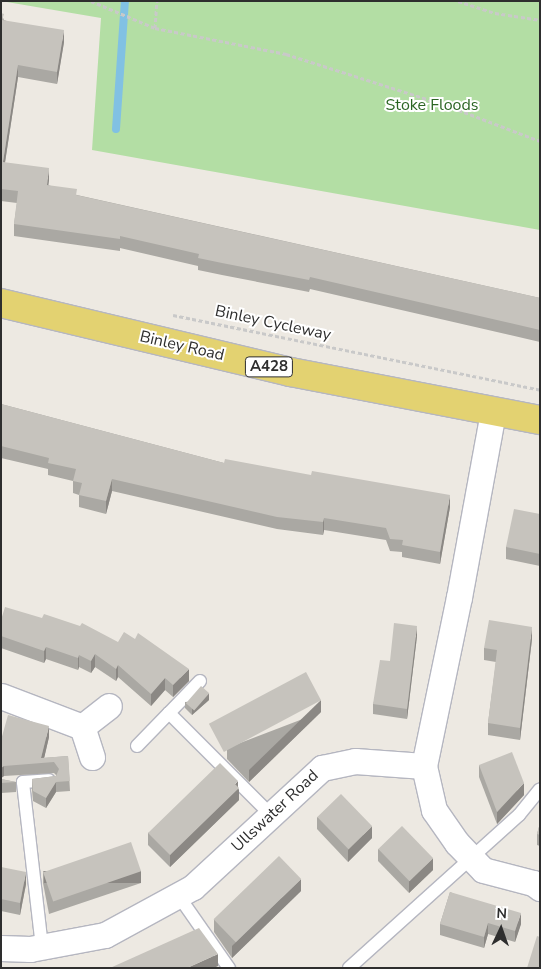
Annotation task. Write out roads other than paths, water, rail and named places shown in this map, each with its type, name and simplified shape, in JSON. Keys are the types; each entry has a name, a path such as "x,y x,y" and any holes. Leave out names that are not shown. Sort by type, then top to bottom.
{"main road":[{"name":"Binley Road","path":"1,304 290,372 540,420"}],"street":[{"path":"492,412 459,598 424,766 434,810 456,843 483,870 533,883 540,888"},
{"path":"1,696 82,727"},
{"path":"82,727 109,706"},
{"path":"82,727 92,757"},
{"name":"Ullswater Road","path":"1,948 42,947 105,935 193,887 322,768 355,761 424,766"}],"lane":[{"path":"137,746 200,681"},
{"path":"169,713 271,815"},
{"path":"5,784 51,780"},
{"path":"23,782 42,947"},
{"path":"349,968 519,815 540,789"},
{"path":"178,895 229,968"}],"waterway":[{"path":"116,129 125,1"}],"park label":[{"name":"Stoke Floods","path":"432,105"}]}
